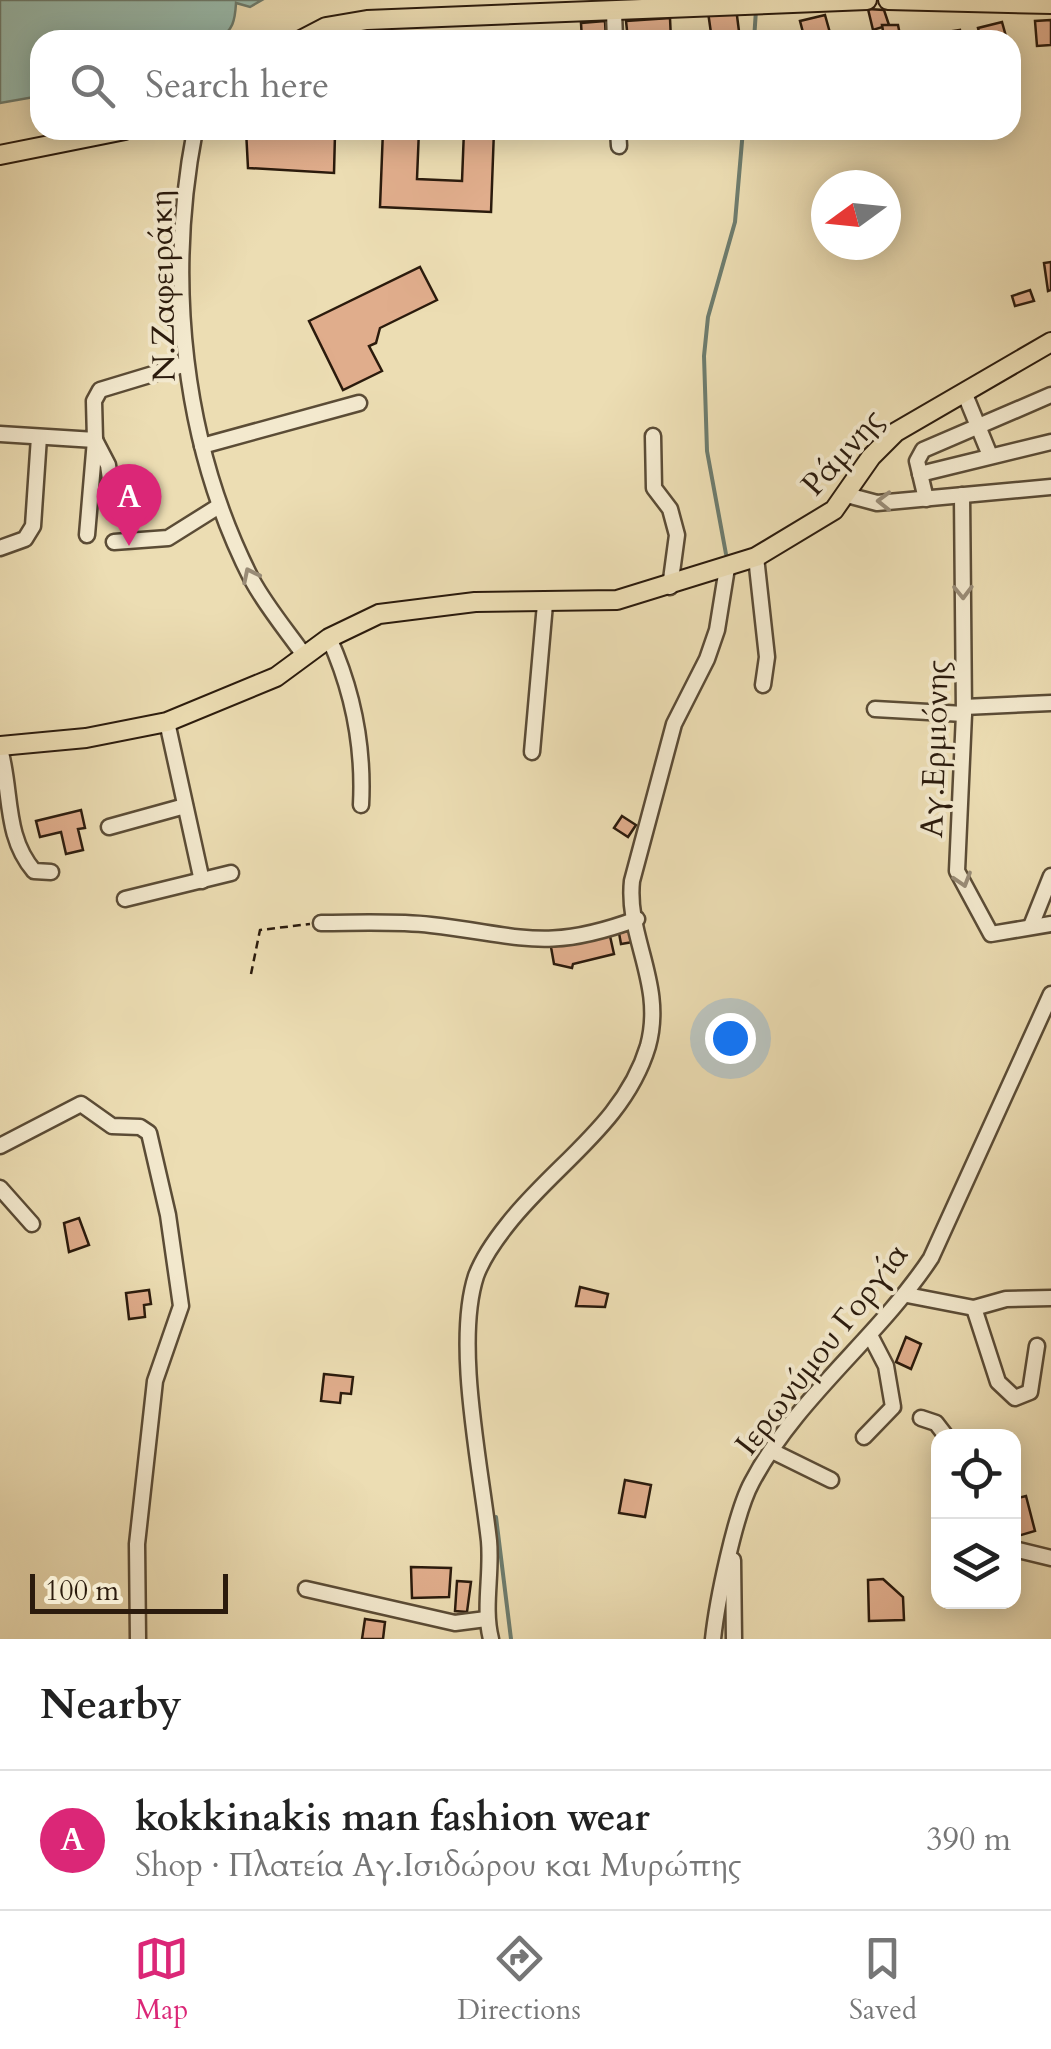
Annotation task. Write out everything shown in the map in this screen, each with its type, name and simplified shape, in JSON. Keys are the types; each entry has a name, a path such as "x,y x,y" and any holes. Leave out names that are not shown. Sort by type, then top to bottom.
{"main road":[{"path":"320,30 367,20 867,0"},
{"path":"888,0 1051,4"},
{"path":"0,154 73,140"},
{"name":"Ράμνης","path":"0,748 86,738 166,722 256,688 366,618 410,608 474,602 618,600 670,588 756,557 818,523 847,496 886,440 1051,342"}],"street":[{"path":"614,12 615,30"},
{"name":"Ν.Ζαφειράκη","path":"193,140 182,224 186,364 202,446 218,506 258,590 304,656"},
{"path":"87,535 95,440 94,401 100,390 186,364"},
{"path":"964,392 989,454"},
{"path":"926,499 916,461 923,450 1051,395"},
{"path":"202,446 359,403"},
{"path":"0,434 95,440"},
{"path":"654,436 654,488 670,509 677,535 670,588"},
{"path":"0,548 31,533 39,481 39,437"},
{"path":"95,440 108,465 112,500"},
{"path":"920,474 989,454 1051,442"},
{"path":"847,496 878,503 1051,487"},
{"name":"Αγ.Ερμιόνης","path":"962,494 964,710 957,870 991,934 1051,924"},
{"path":"114,542 168,538 218,506"},
{"path":"756,557 767,657 763,685"},
{"path":"492,1639 486,1619 492,1580 469,1356 472,1295 482,1263 508,1224 609,1120 638,1070 654,1009 631,890 674,724 708,659 726,568"},
{"path":"532,752 545,604"},
{"path":"329,638 354,708 362,754 361,806"},
{"path":"874,708 964,710 1051,702"},
{"path":"166,722 202,881"},
{"path":"0,748 8,778 11,833 34,871 51,872"},
{"path":"109,827 186,806"},
{"path":"126,898 231,873"},
{"path":"1031,926 1051,876"},
{"path":"321,923 428,925 519,940 564,942 637,920"},
{"name":"Ιερωνύμου Γοργία","path":"713,1639 736,1523 750,1484 772,1452 906,1295 930,1258 1051,994"},
{"path":"0,1146 18,1132 81,1104 112,1126 140,1127 149,1133 168,1215 181,1306 156,1380 137,1544 138,1639"},
{"path":"0,1188 32,1224"},
{"path":"906,1295 974,1308 1006,1300 1051,1298"},
{"path":"974,1308 998,1382 1015,1398 1030,1392 1036,1346"},
{"path":"864,1437 893,1407 886,1366 871,1337"},
{"path":"921,1418 936,1422 941,1429"},
{"path":"772,1452 831,1480"},
{"path":"1021,1551 1051,1558"},
{"path":"732,1554 737,1576 734,1639"},
{"path":"306,1589 455,1623 486,1619"}],"path":[{"path":"252,974 260,930 321,923"}],"shaded area":[{"path":"0,0 262,0 250,7 236,3 229,30 30,30 30,98 0,103"}],"building":[{"path":"736,8 739,30 711,30 708,12"},
{"path":"868,9 884,10 889,25 873,30"},
{"path":"825,15 829,30 802,30 800,21"},
{"path":"670,18 671,30 627,30 626,21"},
{"path":"1051,20 1051,45 1037,46 1035,21"},
{"path":"605,21 605,30 581,30 581,23"},
{"path":"1002,22 1004,30 978,30"},
{"path":"882,25 898,25 899,30 883,30"},
{"path":"247,140 335,140 334,173 248,168"},
{"path":"383,140 419,140 417,179 462,181 464,140 494,140 491,212 380,207"},
{"path":"1051,262 1051,290 1048,291 1044,263"},
{"path":"420,267 437,300 380,328 376,343 369,346 382,371 343,390 309,321"},
{"path":"1030,290 1034,301 1015,306 1012,296"},
{"path":"81,810 85,828 78,829 83,850 66,854 61,832 40,837 36,821"},
{"path":"622,816 636,825 628,837 614,828"},
{"path":"631,930 633,942 621,944 619,933"},
{"path":"610,936 614,954 573,964 572,968 554,964 551,947"},
{"path":"79,1218 89,1245 69,1252 64,1223"},
{"path":"580,1287 608,1294 605,1307 576,1306"},
{"path":"149,1290 151,1304 144,1305 145,1317 129,1319 126,1293"},
{"path":"906,1337 921,1344 911,1369 896,1362"},
{"path":"324,1374 353,1377 351,1394 341,1393 340,1403 321,1401"},
{"path":"625,1480 651,1485 645,1517 619,1513"},
{"path":"1026,1496 1035,1531 1021,1535 1021,1519 1021,1497"},
{"path":"411,1567 451,1568 449,1597 412,1598"},
{"path":"883,1579 903,1597 904,1620 869,1621 868,1580"},
{"path":"457,1581 471,1582 467,1612 455,1611"},
{"path":"365,1619 385,1622 383,1639 362,1639"}],"waterway":[{"path":"755,30 756,10"},
{"path":"726,554 707,451 704,356 708,317 735,222 742,140"},
{"path":"496,1517 511,1639"}],"place":[{"name":"kokkinakis man fashion wear","path":"129,546"}]}
